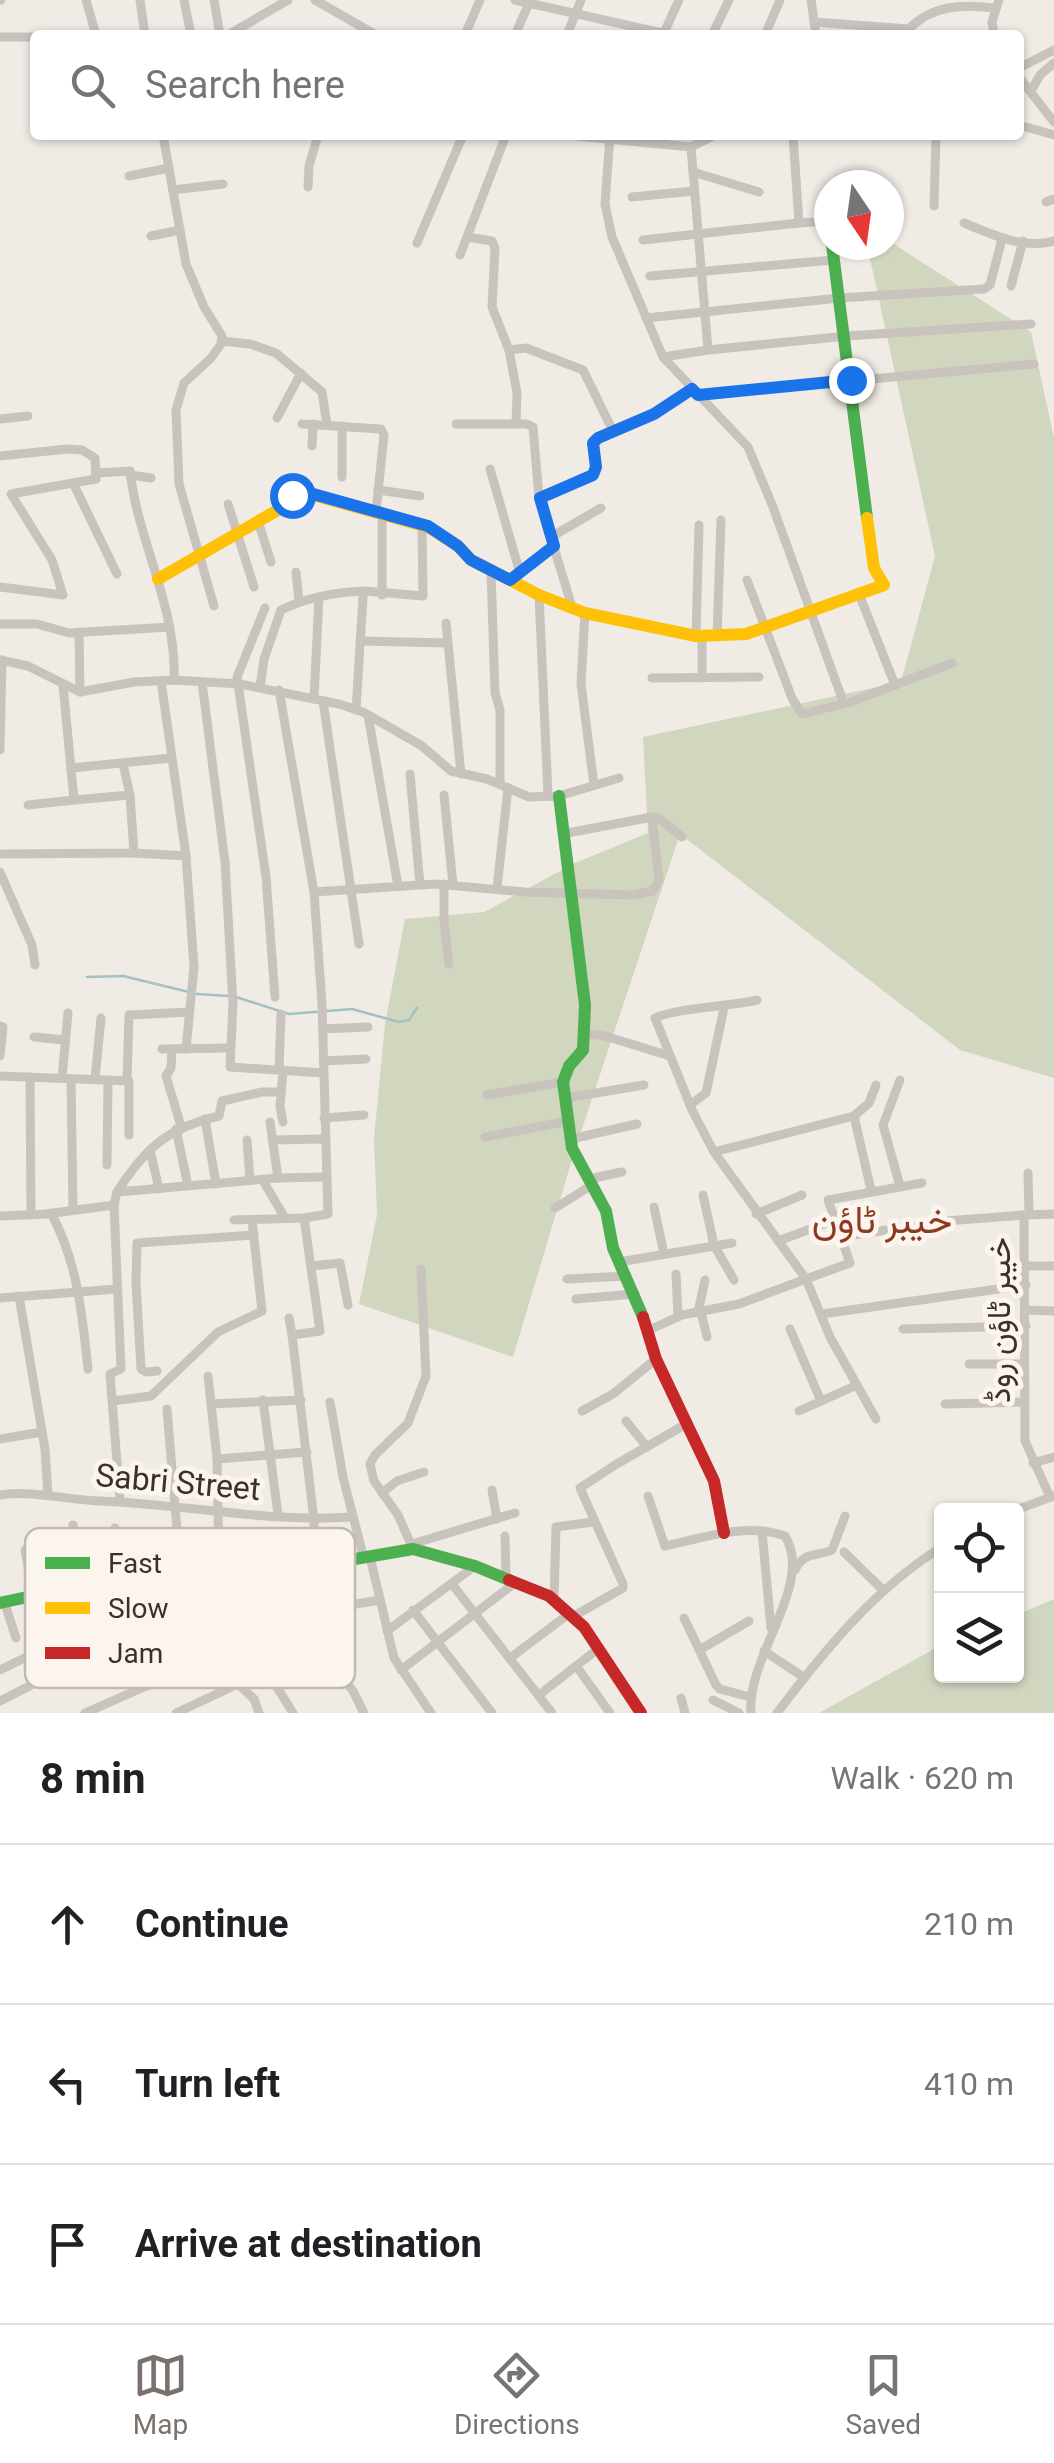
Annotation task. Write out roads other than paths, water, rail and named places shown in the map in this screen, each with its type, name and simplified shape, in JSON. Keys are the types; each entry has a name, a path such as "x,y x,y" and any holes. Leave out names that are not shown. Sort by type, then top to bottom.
{"street":[{"path":"86,0 95,30"},
{"path":"140,0 144,30"},
{"path":"184,0 189,30"},
{"path":"214,0 219,30"},
{"path":"238,30 288,0"},
{"path":"315,0 368,30"},
{"path":"467,30 480,0"},
{"path":"515,0 647,30"},
{"path":"569,30 581,0"},
{"path":"668,30 679,0"},
{"path":"714,30 729,0"},
{"path":"767,30 780,0"},
{"path":"811,0 815,30"},
{"path":"517,30 529,2"},
{"path":"911,30 923,14 996,4 994,30"},
{"path":"253,22 255,30"},
{"path":"352,30 354,22"},
{"path":"610,22 610,30"},
{"path":"814,22 890,30"},
{"path":"0,37 30,38"},
{"path":"1024,65 1054,50"},
{"path":"1031,91 1040,75 1054,63"},
{"path":"1024,83 1054,122"},
{"path":"1024,126 1054,135"},
{"path":"164,140 192,279 219,327 222,341 211,358 184,383 176,410 178,473 214,606"},
{"path":"308,188 317,140"},
{"path":"417,244 461,140"},
{"path":"460,254 504,140"},
{"path":"610,140 606,216 646,318 663,357 748,447 844,704"},
{"path":"628,140 691,147 708,140"},
{"path":"793,140 799,223"},
{"path":"934,206 936,140"},
{"path":"691,147 708,350"},
{"path":"129,176 169,168"},
{"path":"693,172 759,192"},
{"path":"173,190 223,184"},
{"path":"632,197 694,191"},
{"path":"644,240 814,222"},
{"path":"964,223 1002,238 1042,244 1054,240"},
{"path":"151,236 180,230"},
{"path":"467,236 494,244 492,307 509,350 517,394 516,424"},
{"path":"646,318 840,298 984,289 990,285 1002,238"},
{"path":"1010,286 1023,241"},
{"path":"158,579 283,507 299,491 422,525 458,546 471,560 515,577 538,594 579,610 699,636 732,636 767,628 884,585 874,568 834,260 650,276"},
{"path":"663,357 846,336 1031,324"},
{"path":"222,341 276,353 322,392 327,425"},
{"path":"509,350 526,348 582,370 613,431"},
{"path":"540,498 593,475 593,443 695,392 1034,364"},
{"path":"277,418 301,374"},
{"path":"0,419 28,416"},
{"path":"312,446 308,424 382,429 378,490 382,594"},
{"path":"456,424 532,427 540,498 552,542 579,610 581,684 594,785"},
{"path":"342,426 342,477"},
{"path":"0,456 82,450 95,458 96,472 94,481 5,494 52,560 63,595 0,587"},
{"path":"490,469 515,577"},
{"path":"96,472 127,470 130,475 134,503 170,626 174,680"},
{"path":"130,475 151,478"},
{"path":"73,483 117,574"},
{"path":"378,490 420,496"},
{"path":"228,504 254,587"},
{"path":"515,577 552,542 602,508"},
{"path":"717,636 721,520"},
{"path":"258,521 271,562"},
{"path":"260,687 264,658 282,610 299,601 365,591 424,596 422,525"},
{"path":"699,525 702,678"},
{"path":"492,571 494,693 500,710 504,786 497,888"},
{"path":"296,572 299,601"},
{"path":"748,580 798,712 806,716 952,663"},
{"path":"356,710 365,591"},
{"path":"538,594 553,795 562,834 585,1005 582,1050 569,1066 563,1082 572,1148 606,1211 656,1359 714,1480 724,1533"},
{"path":"859,594 895,686"},
{"path":"319,597 318,700 359,944"},
{"path":"265,608 237,677 266,877 275,997"},
{"path":"0,624 37,624 69,633 170,626"},
{"path":"446,624 461,774"},
{"path":"80,632 80,692"},
{"path":"360,641 448,643"},
{"path":"0,750 1,660 28,666 80,692 174,680 280,690 368,714 422,746 451,771 529,797 553,795 619,778"},
{"path":"652,678 759,677"},
{"path":"160,681 186,856 193,994 186,1048"},
{"path":"202,682 224,862 232,998 230,1067 324,1073"},
{"path":"63,685 74,800"},
{"path":"234,1220 328,1214 322,1004 314,892 280,690"},
{"path":"368,714 398,886"},
{"path":"71,768 171,758"},
{"path":"123,764 130,795 134,853"},
{"path":"410,774 420,885"},
{"path":"28,806 130,795"},
{"path":"444,795 449,884 444,922 449,964"},
{"path":"562,834 652,817 659,818 682,838"},
{"path":"314,892 449,884 525,892 632,895 657,889 652,817"},
{"path":"0,854 186,856"},
{"path":"0,872 32,945 35,965"},
{"path":"757,1000 655,1018 690,1105 714,1152 806,1279 830,1337 876,1419"},
{"path":"690,1105 706,1094 724,1008"},
{"path":"129,1135 129,1015 189,1012"},
{"path":"68,1013 66,1078 73,1210"},
{"path":"280,1014 283,1122"},
{"path":"94,1080 101,1018"},
{"path":"0,1026 0,1056"},
{"path":"322,1028 368,1027"},
{"path":"583,1033 670,1056"},
{"path":"34,1037 66,1040"},
{"path":"188,1186 166,1076 171,1068 167,1049 230,1048"},
{"path":"323,1061 366,1059"},
{"path":"0,1076 126,1080"},
{"path":"30,1077 31,1215"},
{"path":"107,1165 108,1080"},
{"path":"900,1080 883,1126 900,1186"},
{"path":"487,1095 563,1082"},
{"path":"566,1098 644,1084"},
{"path":"714,1152 854,1116 869,1103 876,1085"},
{"path":"120,1500 110,1374 122,1369 114,1204 117,1192 150,1150 178,1128 220,1116 222,1101 281,1092"},
{"path":"324,1118 364,1115"},
{"path":"854,1116 871,1190"},
{"path":"205,1119 216,1184"},
{"path":"485,1137 569,1121"},
{"path":"270,1122 278,1178"},
{"path":"571,1139 637,1124"},
{"path":"272,1140 325,1139"},
{"path":"247,1140 250,1180"},
{"path":"150,1150 159,1189"},
{"path":"555,1208 590,1182 622,1172"},
{"path":"1028,1173 1026,1214 1054,1214"},
{"path":"117,1192 326,1177"},
{"path":"262,1179 285,1218"},
{"path":"646,1332 678,1317 739,1304 850,1263 828,1200 922,1183"},
{"path":"756,1214 802,1194"},
{"path":"703,1195 714,1245 730,1276 702,1280 699,1312 708,1336"},
{"path":"0,1216 51,1214 114,1204"},
{"path":"654,1208 664,1254"},
{"path":"51,1214 68,1246 80,1292 88,1369"},
{"name":"خیبر ٹاؤن روڈ","path":"842,1237 946,1220 1026,1214 1025,1441 1052,1497"},
{"path":"292,1335 320,1331 304,1218"},
{"path":"112,1401 150,1396 218,1332 262,1311 252,1220"},
{"path":"778,1241 835,1220"},
{"path":"157,1371 141,1369 138,1243 254,1235"},
{"path":"567,1279 623,1269 664,1254 732,1242"},
{"path":"311,1266 340,1263 348,1305"},
{"path":"1026,1266 1054,1266"},
{"path":"421,1269 426,1376 408,1423 372,1458 370,1470 412,1546 476,1566 554,1600 572,1614 599,1648 642,1713"},
{"path":"676,1274 678,1317"},
{"path":"0,1298 80,1292 136,1282"},
{"path":"822,1314 1026,1285"},
{"path":"576,1299 635,1294"},
{"path":"18,1296 42,1432 48,1495"},
{"path":"1026,1310 1054,1311"},
{"path":"290,1318 314,1528"},
{"path":"903,1329 1026,1326"},
{"path":"790,1329 821,1401"},
{"path":"582,1411 613,1394 656,1359"},
{"path":"968,1364 1024,1364"},
{"path":"208,1376 217,1458 219,1528"},
{"path":"799,1411 857,1385"},
{"path":"263,1400 278,1514"},
{"path":"211,1404 302,1400"},
{"path":"330,1402 352,1516 380,1600 394,1658 431,1713"},
{"path":"944,1404 1024,1402"},
{"path":"167,1410 178,1528"},
{"path":"626,1421 647,1447"},
{"path":"510,1658 572,1614 622,1588 580,1488 688,1423"},
{"path":"0,1440 42,1432"},
{"path":"217,1458 307,1452"},
{"path":"1033,1463 1054,1456"},
{"path":"382,1493 397,1482 424,1472"},
{"path":"492,1490 496,1519"},
{"name":"Sabri Street","path":"0,1495 120,1500 314,1520 352,1516"},
{"path":"648,1496 665,1546 724,1533 762,1531 785,1536 794,1573"},
{"path":"1024,1507 1052,1497"},
{"path":"355,1560 515,1513"},
{"path":"751,1713 753,1676 800,1560 810,1553 832,1550 845,1516"},
{"path":"554,1600 556,1526 593,1522"},
{"path":"762,1531 772,1633"},
{"path":"504,1536 511,1580"},
{"path":"24,1550 25,1555"},
{"path":"844,1552 883,1590"},
{"path":"777,1713 883,1590 934,1552"},
{"path":"387,1630 476,1566"},
{"path":"401,1670 476,1614 511,1580"},
{"path":"452,1584 552,1713"},
{"path":"355,1604 380,1600"},
{"path":"2,1602 16,1638"},
{"path":"413,1610 492,1713"},
{"path":"684,1618 720,1689 750,1697"},
{"path":"701,1649 749,1621"},
{"path":"539,1695 599,1648"},
{"path":"764,1650 805,1678"},
{"path":"0,1670 25,1658"},
{"path":"576,1667 610,1713"},
{"path":"0,1701 26,1688"},
{"path":"85,1713 143,1688"},
{"path":"176,1713 229,1688"},
{"path":"244,1688 259,1713"},
{"path":"277,1688 292,1713"},
{"path":"351,1688 364,1713"},
{"path":"680,1698 685,1713"},
{"path":"713,1700 738,1713"}],"waterway":[{"path":"87,977 123,976 189,992"},
{"path":"197,994 228,996"},
{"path":"236,997 289,1014 352,1009 399,1022 409,1020 417,1008"}],"district":[{"name":"خیبر ٹاؤن","path":"882,1220"}]}
